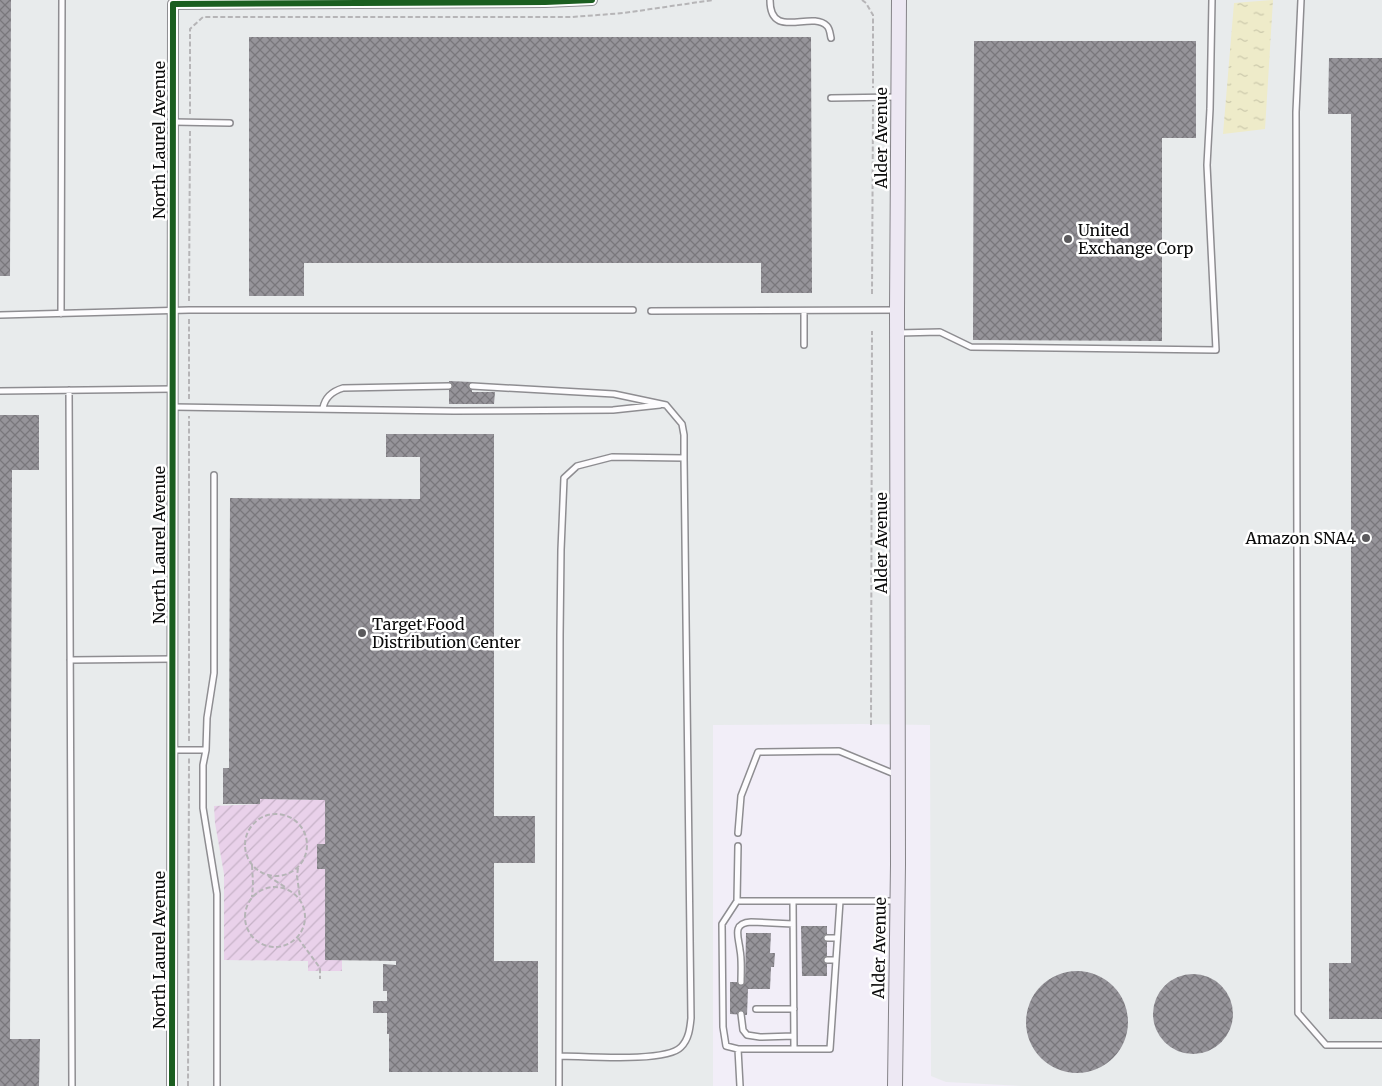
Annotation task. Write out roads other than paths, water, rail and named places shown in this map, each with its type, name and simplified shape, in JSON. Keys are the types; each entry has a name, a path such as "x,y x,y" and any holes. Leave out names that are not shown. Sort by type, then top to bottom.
{"main road":[{"name":"Alder Avenue","path":"895,1086 898,901 897,310 899,0"}],"street":[{"path":"195,2 545,2 592,0"},
{"name":"North Laurel Avenue","path":"172,1086 173,4 195,2"}],"lane":[{"path":"61,314 62,0"},
{"path":"770,0 770,7 774,17 779,21 825,24 829,28 831,38"},
{"path":"898,333 940,332 971,347 1216,350 1207,165 1212,0"},
{"path":"1301,0 1296,112 1298,1013 1326,1045 1382,1045"},
{"path":"832,98 899,97"},
{"path":"173,122 230,123"},
{"path":"0,315 189,310 633,310"},
{"path":"650,311 897,310"},
{"path":"804,311 804,345"},
{"path":"323,408 330,395 344,388 449,386"},
{"path":"472,386 614,394 666,404 682,424 684,434 691,1018 689,1034 681,1047 671,1054 651,1057 560,1056"},
{"path":"0,391 173,389"},
{"path":"69,390 72,1086"},
{"path":"173,406 454,412 613,410 666,404"},
{"path":"559,1086 560,635 564,478 577,466 612,457 684,458"},
{"path":"214,475 214,673 207,718 206,750 203,765 204,808 217,894 217,1086"},
{"path":"70,660 173,659"},
{"path":"173,750 206,750"},
{"path":"738,833 741,796 758,752 839,752 898,775"},
{"path":"738,846 737,901 722,924 724,1037 726,1046 738,1049 830,1049 840,901"},
{"path":"737,901 898,901"},
{"path":"793,901 794,1049"},
{"path":"742,982 740,947 736,936 737,930 745,922 793,924"},
{"path":"793,938 801,938"},
{"path":"827,938 838,938"},
{"path":"793,960 802,960"},
{"path":"827,960 836,960"},
{"path":"756,1009 794,1009"},
{"path":"741,1014 743,1030 747,1035 760,1037 794,1036"},
{"path":"738,1049 740,1086"}],"water":[{"path":"1273,0 1265,129 1223,134 1234,3"}],"place":[{"name":"United Exchange Corp","path":"1068,239"},
{"name":"Amazon SNA4","path":"1366,538"},
{"name":"Target Food Distribution Center","path":"362,633"}]}
